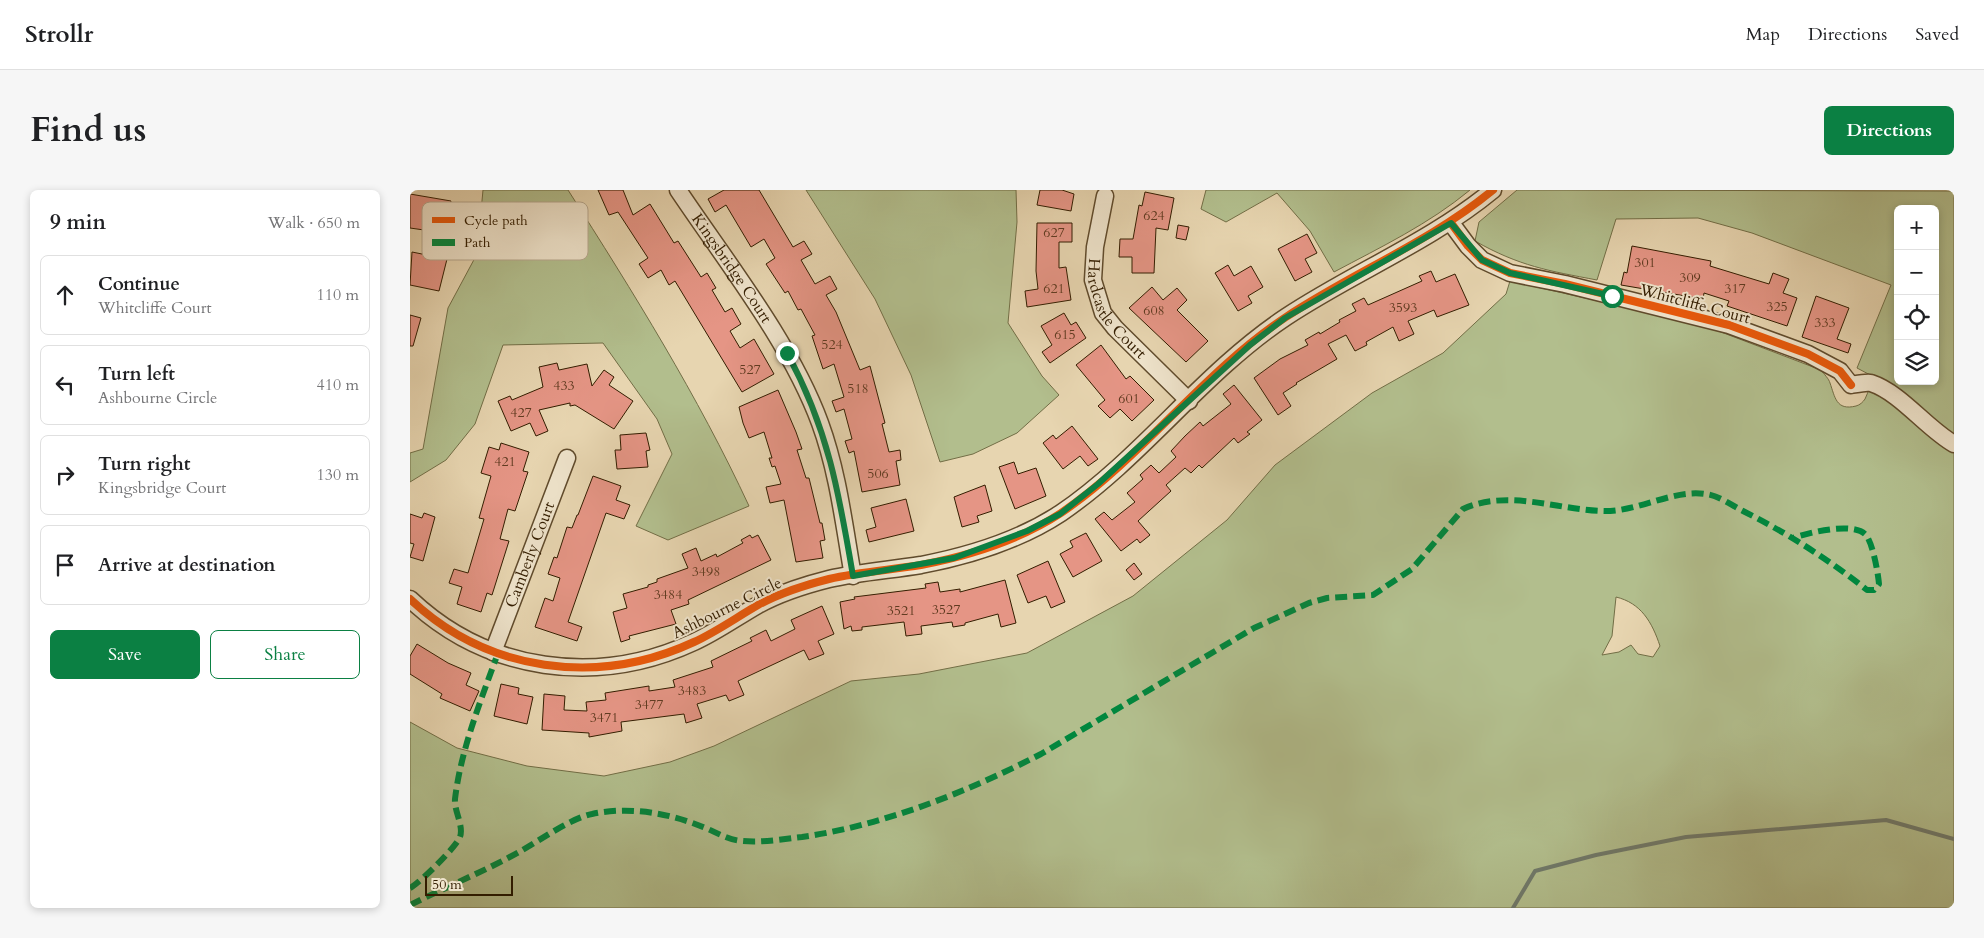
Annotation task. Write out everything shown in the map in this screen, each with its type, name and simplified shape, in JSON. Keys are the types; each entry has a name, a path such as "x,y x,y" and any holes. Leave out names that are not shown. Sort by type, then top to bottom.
{"street":[{"name":"Kingsbridge Court","path":"678,190 787,353 811,402 821,426 838,488 853,576"},
{"name":"Ashbourne Circle","path":"410,599 424,612 481,648 493,652 549,667 583,669 621,665 691,644 760,604 787,592 830,579 954,558 1027,531 1060,514 1098,484 1250,345 1285,318 1451,223 1493,190"},
{"name":"Hardcastle Court","path":"1105,196 1095,247 1093,280 1103,313 1114,328 1189,401"},
{"name":"Whitcliffe Court","path":"1451,223 1482,260 1510,273 1565,284 1729,325 1808,354 1840,372 1851,385 1870,383 1881,389 1900,401 1936,434 1954,444"},
{"name":"Camberly Court","path":"493,652 567,458"}],"green space":[{"path":"483,190 568,190 575,202 482,202"},
{"path":"806,190 1016,190 1017,222 1008,323 1042,376 1059,395 1017,433 973,454 940,462 911,375 875,299"},
{"path":"1206,190 1470,190 1438,214 1334,272 1310,231 1277,193 1226,222 1201,209"},
{"path":"1517,190 1954,191 1954,908 410,908 410,722 457,748 527,766 604,776 670,762 714,746 851,681 919,674 1027,653 1133,596 1227,520 1275,465 1372,393 1443,353 1506,294 1510,281 1700,324 1821,370 1828,378 1837,402 1840,405 1849,407 1859,405 1866,396 1874,377 1857,368 1891,285 1752,233 1698,218 1616,219 1597,280 1564,274 1520,262 1475,241 1479,222","holes":["1616,597 1625,600 1639,609 1653,629 1660,646 1653,657 1638,654 1631,645 1619,652 1602,655 1612,636"]},
{"path":"588,222 664,345 708,425 749,506 668,540 636,526 672,454 657,419 603,343 503,345 475,424 446,460 410,482 410,453 423,449 448,308 474,260 588,260"}],"building":[{"path":"598,190 623,190 633,215 650,204 674,243 678,241 701,277 707,273 716,288 712,290 725,312 732,308 741,324 730,331 740,348 754,339 774,374 742,392 675,281 669,285 661,270 648,278 639,264 648,258 618,212 609,215"},
{"path":"724,190 759,190 793,247 804,241 812,254 801,260 815,284 830,276 837,289 826,295 836,312 860,370 870,366 885,423 882,424 889,452 900,450 901,460 896,461 900,485 862,492 854,451 849,453 845,441 852,439 844,409 836,412 832,401 844,397 834,364 823,369 812,336 815,335 801,309 798,310 788,291 785,293 766,264 775,258 764,239 751,247 726,205 715,212 708,199"},
{"path":"1040,190 1062,190 1074,194 1071,211 1037,205"},
{"path":"1145,192 1174,198 1168,230 1156,228 1154,273 1132,273 1132,257 1119,257 1120,239 1133,239 1139,205 1142,206"},
{"path":"410,194 451,201 422,202 422,230 410,228"},
{"path":"1037,223 1072,223 1072,242 1059,242 1059,268 1066,267 1071,300 1027,307 1025,291 1038,289 1036,271"},
{"path":"1178,225 1189,227 1186,240 1176,238"},
{"path":"1307,234 1317,253 1305,259 1312,272 1295,281 1278,249"},
{"path":"1632,246 1711,261 1710,266 1769,284 1773,273 1789,279 1783,293 1797,298 1787,326 1727,306 1729,301 1704,293 1703,299 1621,285 1624,272 1627,273"},
{"path":"412,252 422,254 422,260 447,260 439,291 410,285"},
{"path":"1228,265 1234,276 1251,266 1263,287 1248,296 1252,303 1238,311 1215,273"},
{"path":"1431,271 1436,282 1455,274 1469,305 1437,317 1434,310 1408,321 1414,334 1399,341 1393,327 1366,342 1367,345 1355,351 1346,335 1328,344 1337,359 1296,383 1283,393 1291,406 1278,415 1254,378 1280,359 1308,345 1305,340 1319,332 1320,334 1340,322 1339,320 1356,311 1352,304 1364,298 1368,305 1422,281 1419,276"},
{"path":"1152,287 1163,300 1177,288 1187,300 1177,310 1208,341 1186,362 1129,308"},
{"path":"1816,296 1849,308 1837,339 1851,344 1848,353 1802,337"},
{"path":"1064,313 1071,325 1076,322 1086,338 1050,363 1042,352 1052,345 1041,326"},
{"path":"410,315 421,318 413,346 410,346"},
{"path":"1101,345 1126,379 1130,376 1154,400 1132,421 1120,409 1110,418 1098,406 1105,400 1076,365"},
{"path":"557,363 559,370 587,364 592,386 604,370 614,377 609,385 633,401 614,429 575,405 570,406 570,403 539,410 548,431 536,436 530,423 511,431 498,401 510,396 512,400 543,387 539,367"},
{"path":"1234,385 1262,420 1247,432 1250,434 1238,443 1234,438 1202,468 1199,465 1191,473 1185,468 1166,485 1171,491 1138,521 1150,535 1140,543 1137,539 1121,551 1095,519 1104,512 1112,520 1135,502 1127,493 1143,479 1140,475 1151,465 1159,473 1176,457 1171,451 1185,436 1200,422 1203,426 1231,404 1223,394"},
{"path":"778,390 802,449 797,450 806,478 809,478 820,523 822,523 825,540 820,541 823,558 796,562 784,500 770,503 766,487 781,484 775,466 772,467 769,458 772,458 764,432 749,438 743,423 739,407"},
{"path":"1072,426 1098,459 1088,466 1080,456 1063,469 1043,443 1053,435 1056,439"},
{"path":"646,433 650,450 646,451 648,467 617,469 615,450 621,450 620,435"},
{"path":"501,443 529,452 523,471 528,472 515,511 508,509 500,539 509,541 492,595 487,593 481,612 457,604 462,587 449,583 454,569 468,573 484,519 479,518 491,476 481,473 489,447 499,450"},
{"path":"1014,462 1018,474 1036,468 1046,496 1015,509 999,467"},
{"path":"593,476 621,486 616,500 630,505 624,519 606,513 568,622 582,627 577,641 535,627 545,598 553,601 560,578 548,574 554,557 557,558 567,527 572,528 578,515"},
{"path":"985,485 992,511 977,516 979,522 962,527 954,497"},
{"path":"906,499 914,531 869,542 866,530 876,527 871,508"},
{"path":"424,513 435,517 423,561 410,557 414,544 410,543 410,514 422,518"},
{"path":"1086,533 1102,561 1073,577 1060,554 1073,547 1070,541"},
{"path":"750,535 752,538 758,535 771,560 688,600 689,604 671,610 676,624 629,636 630,639 621,642 613,612 627,608 623,594 648,587 648,585 657,582 657,579 688,568 682,554 696,548 701,561 716,554 717,557 743,543 741,540"},
{"path":"1048,561 1065,602 1051,608 1046,596 1028,603 1017,575"},
{"path":"1134,563 1142,574 1134,580 1126,570"},
{"path":"1005,580 1016,623 1001,627 998,614 953,627 952,622 921,626 922,634 906,636 904,622 862,627 862,630 852,631 851,626 844,629 840,602 855,599 854,597 926,588 925,584 938,582 940,592 960,589 960,592"},
{"path":"822,606 834,634 818,641 824,654 809,660 804,650 738,681 744,695 729,701 726,695 697,704 702,718 686,723 684,714 621,722 622,731 589,737 589,733 542,730 544,694 565,696 564,710 587,711 586,702 606,700 605,693 649,686 649,691 675,687 673,680 713,667 711,661 752,641 750,638 766,630 771,641 795,629 791,620"},
{"path":"417,644 448,663 471,673 466,685 479,691 470,711 440,698 442,694 410,674 410,656"},
{"path":"501,684 519,688 518,694 533,697 527,724 494,716"}],"waterway":[{"path":"1513,908 1535,871 1596,855 1686,837 1886,820 1954,839"}],"marked path":[{"path":"410,905 478,873 555,830 592,814 620,811 649,812 690,822 732,839 772,841 833,832 895,815 955,794 1041,754 1254,628 1309,603 1327,598 1373,595 1412,569 1463,509 1480,503 1514,500 1584,510 1614,511 1693,493 1715,496 1791,537 1867,590 1874,590 1879,584 1869,539 1860,531 1841,528 1830,529 1793,538"},
{"path":"410,888 438,864 460,837 461,828 455,804 458,780 472,725 498,653"}],"cycle path":[{"path":"410,599 440,624 473,643 508,657 544,665 582,667 620,665 657,656 694,642 766,601 820,581 921,565 993,546 1045,523 1091,491 1227,363 1286,317 1338,285 1418,241 1469,209 1493,190"},
{"path":"1451,223 1468,246 1482,260 1510,273 1565,284 1729,325 1808,354 1840,371 1851,385"}],"route":[{"path":"787,353 800,376 821,426 838,488 853,576 954,558 1027,531 1060,514 1098,484 1250,345 1285,318 1322,295 1451,223 1468,246 1482,260 1510,273 1539,278 1612,296"}]}
